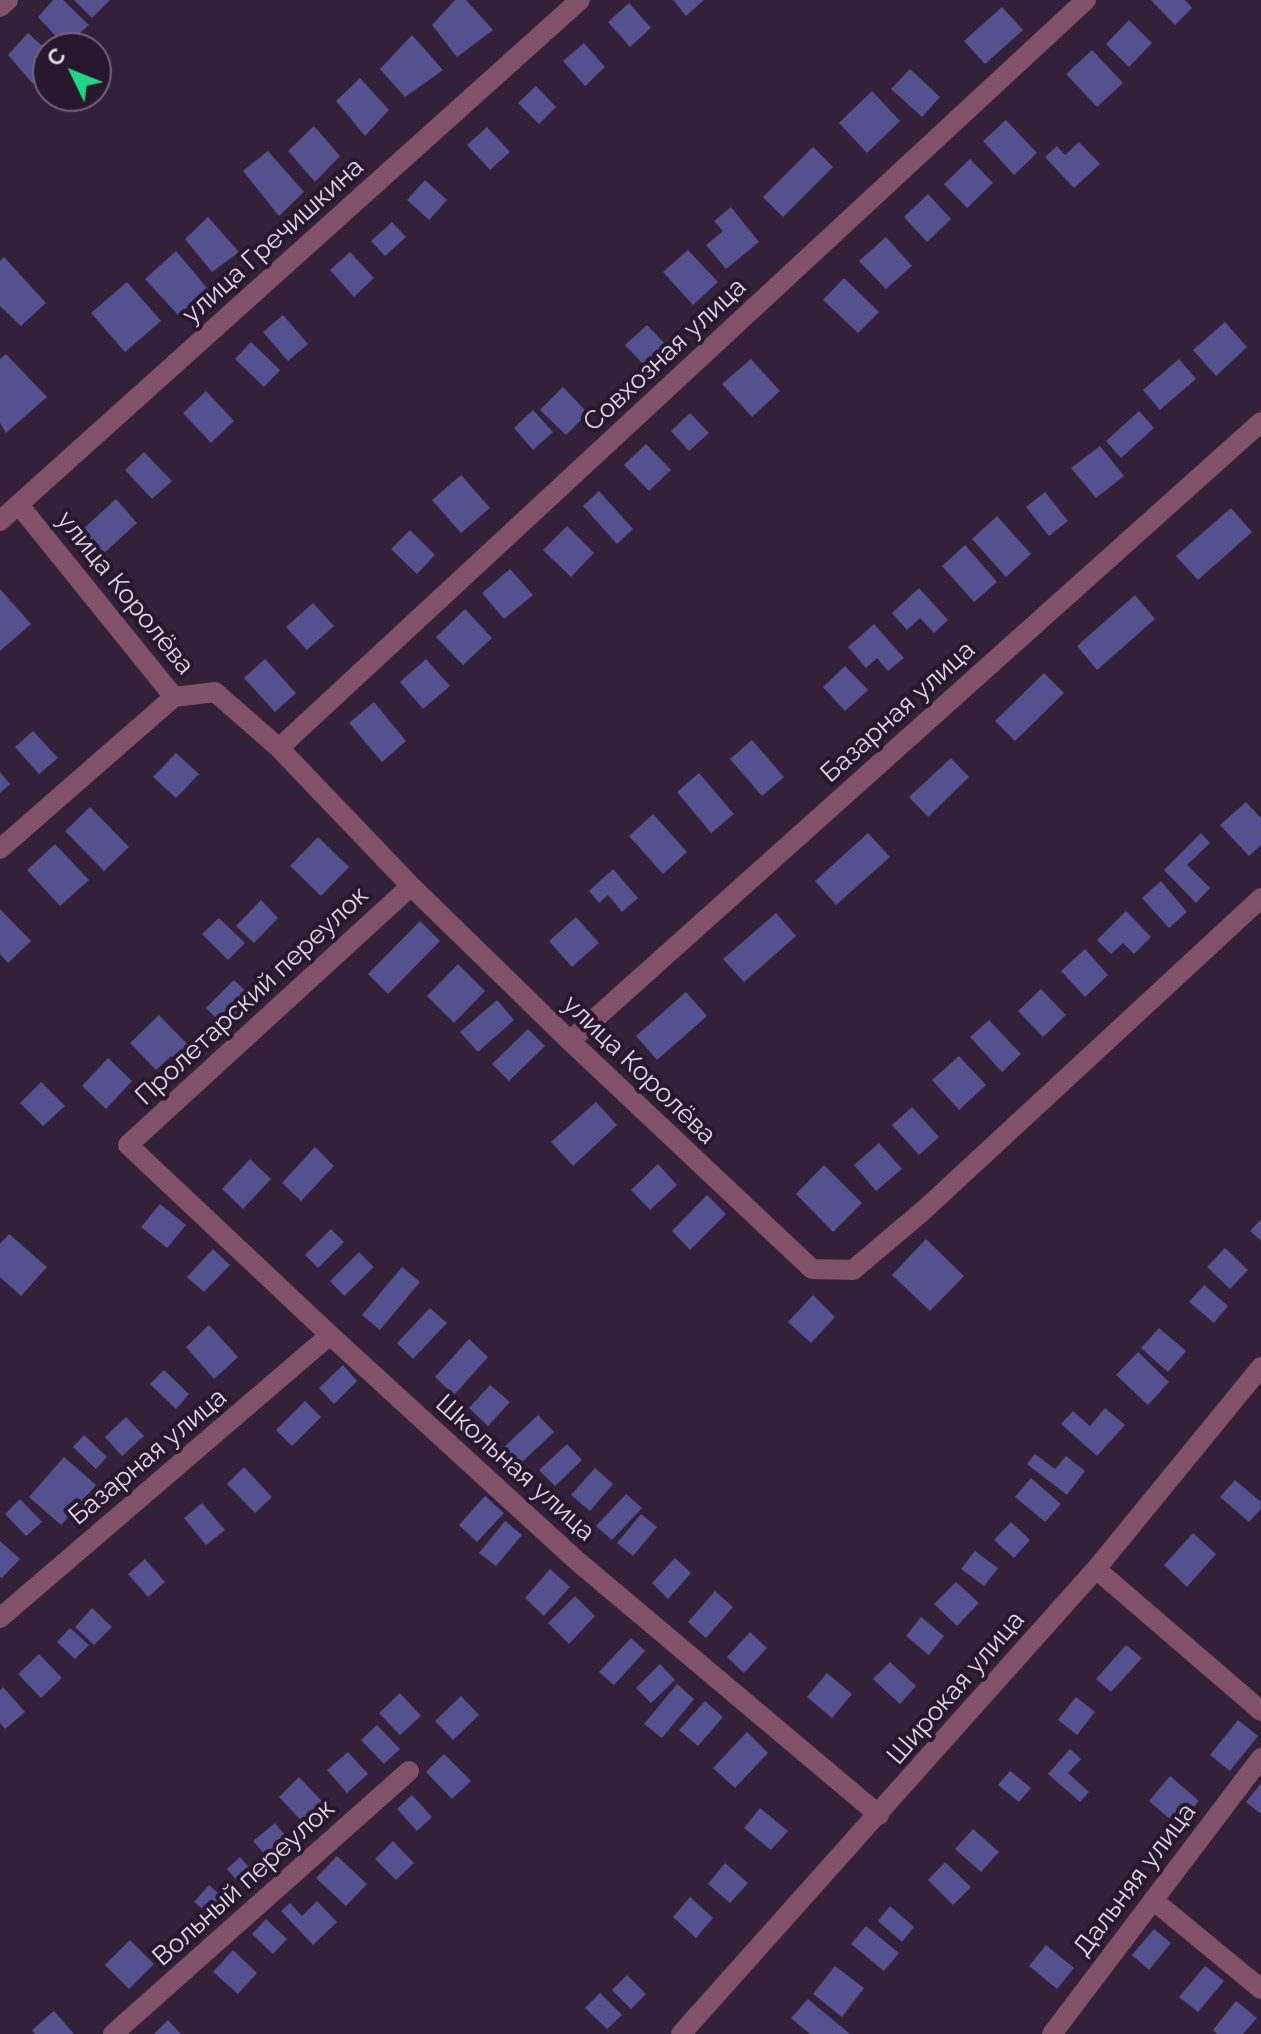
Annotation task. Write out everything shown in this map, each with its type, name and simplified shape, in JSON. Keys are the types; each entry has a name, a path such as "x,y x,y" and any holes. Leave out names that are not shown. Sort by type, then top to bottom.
{"street":[{"path":"0,7 8,0"},
{"name":"улица Гречишкина","path":"0,521 580,0"},
{"name":"Совхозная улица","path":"279,748 1086,0"},
{"name":"Базарная улица","path":"570,1041 1261,422"},
{"name":"улица Королёва","path":"19,505 174,697 215,692 279,748 411,886 812,1269 853,1270 924,1210 1261,898"},
{"path":"0,849 174,697"},
{"name":"Пролетарский переулок","path":"128,1145 411,886"},
{"name":"Школьная улица","path":"128,1145 576,1560 879,1815"},
{"name":"Базарная улица","path":"0,1618 330,1335"},
{"name":"Широкая улица","path":"681,2034 1096,1569 1261,1367"},
{"path":"1096,1569 1261,1711"},
{"name":"Дальняя улица","path":"1052,2034 1261,1758"},
{"name":"Вольный переулок","path":"113,2034 409,1771"},
{"path":"1153,1900 1261,1989"}],"building":[{"path":"53,0 63,0 89,25 81,32 52,32 38,17"},
{"path":"74,0 110,0 92,18"},
{"path":"455,0 466,0 493,30 457,57 432,25"},
{"path":"673,0 704,0 686,16"},
{"path":"1151,0 1185,0 1192,8 1175,25"},
{"path":"629,3 651,28 630,47 608,22"},
{"path":"1002,7 1023,30 985,64 964,41"},
{"path":"1129,20 1152,43 1129,67 1106,44"},
{"path":"28,33 32,37 32,83 8,55"},
{"path":"412,35 443,70 405,97 380,69"},
{"path":"584,43 605,67 585,86 563,61"},
{"path":"1092,50 1123,83 1097,107 1066,74"},
{"path":"910,69 940,97 922,117 891,89"},
{"path":"360,78 389,110 365,136 336,101"},
{"path":"536,86 556,107 539,124 518,103"},
{"path":"872,91 900,121 867,153 839,123"},
{"path":"1006,120 1037,153 1014,175 983,141"},
{"path":"314,126 340,156 315,182 288,151"},
{"path":"487,127 510,152 490,170 467,145"},
{"path":"1079,142 1100,164 1074,188 1045,157 1057,146 1065,155"},
{"path":"813,147 833,167 783,217 763,197"},
{"path":"268,151 304,192 279,216 243,171"},
{"path":"970,159 993,183 967,208 944,184"},
{"path":"425,180 447,200 429,220 407,200"},
{"path":"928,194 951,219 927,242 904,217"},
{"path":"731,207 759,242 726,269 706,245 723,231 714,221"},
{"path":"208,217 239,252 212,272 185,239"},
{"path":"392,222 406,237 385,256 371,241"},
{"path":"886,237 912,266 886,289 859,261"},
{"path":"688,250 718,282 693,305 663,272"},
{"path":"176,251 208,289 178,315 145,279"},
{"path":"350,252 374,278 354,297 330,270"},
{"path":"4,257 46,303 21,326 0,306 0,261"},
{"path":"844,278 879,312 858,333 823,300"},
{"path":"127,282 161,321 125,352 91,313"},
{"path":"283,315 308,344 288,361 263,332"},
{"path":"1225,322 1247,347 1216,376 1193,350"},
{"path":"647,325 667,346 645,366 625,345"},
{"path":"251,342 280,370 264,387 235,359"},
{"path":"6,354 47,397 6,433 0,423 0,359"},
{"path":"751,359 780,391 752,417 722,384"},
{"path":"1179,359 1196,379 1160,410 1143,390"},
{"path":"563,387 588,413 566,435 540,410"},
{"path":"206,391 234,421 211,443 183,413"},
{"path":"533,410 553,432 533,450 514,428"},
{"path":"1139,411 1154,428 1121,458 1106,441"},
{"path":"690,413 709,433 689,451 671,431"},
{"path":"646,444 671,470 649,491 624,465"},
{"path":"1100,446 1124,476 1096,498 1071,468"},
{"path":"144,452 172,481 152,499 125,470"},
{"path":"461,475 490,508 461,533 432,500"},
{"path":"599,491 633,529 617,544 583,506"},
{"path":"1045,492 1068,521 1049,536 1026,507"},
{"path":"116,499 137,523 103,554 82,530"},
{"path":"1231,508 1252,532 1198,580 1176,556"},
{"path":"997,516 1031,554 1006,577 972,539"},
{"path":"567,526 594,553 571,577 543,550"},
{"path":"410,530 435,555 417,574 391,549"},
{"path":"965,545 997,582 974,602 942,566"},
{"path":"510,569 533,595 504,619 482,593"},
{"path":"919,588 948,620 934,633 920,618 907,630 892,613"},
{"path":"0,589 31,624 0,651"},
{"path":"1135,595 1155,619 1097,670 1077,646"},
{"path":"313,603 334,626 307,650 286,627"},
{"path":"465,609 492,638 463,665 436,637"},
{"path":"874,624 904,658 888,671 877,658 866,668 848,647"},
{"path":"265,659 296,693 275,712 244,678"},
{"path":"426,659 450,686 423,709 400,682"},
{"path":"845,666 868,690 845,711 823,687"},
{"path":"1044,673 1064,693 1015,741 995,721"},
{"path":"374,702 406,741 382,762 349,723"},
{"path":"33,731 58,758 39,774 15,747"},
{"path":"752,740 784,777 762,796 730,759"},
{"path":"176,753 199,774 176,798 153,777"},
{"path":"951,758 969,777 928,817 909,797"},
{"path":"0,772 10,784 0,793"},
{"path":"699,773 734,814 711,833 677,792"},
{"path":"1246,802 1261,818 1261,845 1249,856 1220,825"},
{"path":"90,807 129,847 104,871 65,831"},
{"path":"653,814 687,852 663,874 629,836"},
{"path":"868,833 890,857 836,905 815,881"},
{"path":"1201,833 1210,843 1187,865 1210,888 1196,903 1164,870"},
{"path":"318,837 349,867 321,896 290,866"},
{"path":"55,844 89,880 60,906 27,870"},
{"path":"613,869 638,898 622,912 608,895 599,903 589,891"},
{"path":"1161,881 1187,912 1169,928 1142,898"},
{"path":"261,900 278,918 254,943 236,926"},
{"path":"0,909 31,941 8,963 0,954"},
{"path":"1126,911 1151,937 1134,954 1123,943 1111,954 1097,940"},
{"path":"776,913 796,936 744,982 723,959"},
{"path":"576,917 599,943 572,967 549,941"},
{"path":"219,918 245,943 228,960 202,934"},
{"path":"420,921 440,941 388,994 368,974"},
{"path":"1085,949 1108,975 1085,997 1061,971"},
{"path":"458,964 485,991 454,1023 427,996"},
{"path":"234,980 252,997 224,1026 206,1008"},
{"path":"1041,989 1066,1015 1043,1037 1018,1011"},
{"path":"686,992 707,1016 657,1060 636,1036"},
{"path":"497,1000 514,1020 478,1052 460,1032"},
{"path":"159,1015 192,1049 178,1063 171,1056 156,1070 130,1043"},
{"path":"989,1020 1021,1054 1002,1072 970,1037"},
{"path":"528,1029 545,1046 509,1081 492,1064"},
{"path":"959,1056 986,1085 959,1110 932,1080"},
{"path":"108,1058 132,1081 106,1109 82,1086"},
{"path":"41,1082 65,1106 43,1126 20,1103"},
{"path":"596,1102 617,1125 573,1166 551,1142"},
{"path":"912,1107 939,1137 919,1155 892,1125"},
{"path":"879,1143 902,1169 876,1191 854,1165"},
{"path":"315,1147 334,1166 301,1201 282,1183"},
{"path":"250,1159 271,1179 243,1209 222,1189"},
{"path":"658,1164 677,1185 650,1210 631,1190"},
{"path":"824,1165 862,1203 833,1232 796,1194"},
{"path":"707,1195 726,1214 690,1250 672,1231"},
{"path":"160,1204 186,1225 167,1248 141,1227"},
{"path":"1261,1219 1261,1241 1250,1231"},
{"path":"331,1229 344,1242 318,1268 305,1255"},
{"path":"9,1234 47,1267 21,1296 0,1277 0,1244"},
{"path":"926,1239 964,1276 930,1311 892,1275"},
{"path":"1225,1248 1248,1270 1230,1289 1207,1267"},
{"path":"213,1249 230,1265 204,1292 187,1277"},
{"path":"359,1252 374,1267 344,1296 330,1281"},
{"path":"402,1267 420,1282 380,1330 362,1315"},
{"path":"1204,1285 1228,1306 1214,1323 1189,1302"},
{"path":"813,1295 835,1317 811,1343 788,1322"},
{"path":"430,1308 447,1323 413,1359 397,1343"},
{"path":"209,1325 238,1357 214,1379 186,1347"},
{"path":"1159,1328 1186,1351 1168,1372 1141,1348"},
{"path":"469,1339 488,1357 454,1395 435,1377"},
{"path":"1138,1352 1169,1382 1148,1405 1116,1375"},
{"path":"343,1365 357,1381 334,1404 319,1388"},
{"path":"164,1370 189,1394 176,1409 150,1384"},
{"path":"490,1385 510,1402 488,1426 469,1408"},
{"path":"305,1401 321,1417 292,1446 276,1430"},
{"path":"1105,1408 1125,1425 1097,1456 1061,1424 1073,1411 1090,1426"},
{"path":"538,1415 554,1432 520,1464 503,1448"},
{"path":"126,1417 144,1436 122,1456 105,1437"},
{"path":"84,1435 107,1457 96,1469 73,1447"},
{"path":"567,1444 582,1460 555,1486 539,1470"},
{"path":"1035,1454 1055,1469 1066,1456 1085,1471 1067,1495 1027,1464"},
{"path":"64,1457 96,1485 61,1525 29,1497"},
{"path":"244,1467 272,1497 255,1513 227,1484"},
{"path":"595,1468 613,1484 590,1511 571,1495"},
{"path":"1031,1478 1061,1504 1045,1522 1015,1497"},
{"path":"1235,1480 1261,1502 1261,1509 1249,1522 1220,1497"},
{"path":"626,1494 642,1508 612,1540 596,1526"},
{"path":"485,1496 504,1513 477,1542 459,1525"},
{"path":"20,1499 42,1522 26,1536 5,1514"},
{"path":"202,1503 225,1530 206,1545 184,1518"},
{"path":"641,1514 657,1527 633,1556 617,1543"},
{"path":"505,1521 522,1535 496,1566 479,1553"},
{"path":"1011,1522 1030,1540 1014,1558 994,1540"},
{"path":"1193,1533 1216,1554 1187,1587 1164,1565"},
{"path":"0,1541 20,1559 2,1578 0,1577"},
{"path":"975,1551 998,1568 984,1586 961,1569"},
{"path":"675,1558 691,1573 668,1599 652,1583"},
{"path":"145,1559 165,1582 148,1597 128,1574"},
{"path":"550,1569 570,1587 544,1616 525,1598"},
{"path":"956,1582 979,1603 957,1626 934,1604"},
{"path":"715,1591 733,1607 706,1638 688,1622"},
{"path":"575,1596 595,1616 569,1644 548,1623"},
{"path":"92,1608 112,1627 94,1645 75,1627"},
{"path":"921,1617 944,1636 929,1655 906,1636"},
{"path":"70,1628 89,1645 75,1659 57,1642"},
{"path":"750,1632 767,1648 744,1673 727,1657"},
{"path":"631,1638 645,1651 614,1685 599,1672"},
{"path":"1126,1645 1142,1658 1111,1692 1096,1679"},
{"path":"39,1654 62,1678 41,1698 18,1674"},
{"path":"890,1662 916,1686 900,1704 873,1679"},
{"path":"660,1664 675,1680 651,1703 636,1688"},
{"path":"827,1673 852,1694 832,1718 807,1697"},
{"path":"677,1684 694,1699 662,1738 644,1724"},
{"path":"3,1687 25,1712 5,1729 0,1723 0,1690"},
{"path":"400,1693 421,1716 400,1735 379,1713"},
{"path":"461,1696 479,1715 453,1740 435,1721"},
{"path":"1076,1697 1095,1712 1077,1735 1058,1720"},
{"path":"705,1701 723,1717 698,1746 679,1730"},
{"path":"1238,1720 1258,1736 1230,1771 1210,1755"},
{"path":"377,1725 400,1749 384,1764 361,1740"},
{"path":"747,1732 768,1753 735,1788 713,1768"},
{"path":"1070,1749 1081,1759 1068,1773 1089,1792 1080,1802 1048,1774"},
{"path":"348,1752 368,1774 347,1793 327,1770"},
{"path":"444,1754 471,1781 452,1799 426,1772"},
{"path":"1010,1771 1031,1788 1019,1802 998,1785"},
{"path":"1170,1776 1199,1801 1178,1826 1149,1801"},
{"path":"299,1777 333,1813 312,1832 279,1797"},
{"path":"1261,1783 1261,1814 1246,1802"},
{"path":"412,1795 432,1817 417,1831 397,1809"},
{"path":"760,1808 788,1831 771,1850 744,1828"},
{"path":"275,1823 295,1847 274,1865 253,1841"},
{"path":"973,1829 999,1852 981,1872 955,1849"},
{"path":"393,1841 414,1863 396,1880 375,1859"},
{"path":"337,1856 367,1884 346,1906 316,1878"},
{"path":"240,1857 257,1877 244,1889 227,1869"},
{"path":"945,1862 971,1887 953,1905 928,1880"},
{"path":"725,1863 748,1883 730,1903 708,1884"},
{"path":"209,1885 226,1900 211,1916 194,1902"},
{"path":"690,1897 713,1918 696,1938 673,1917"},
{"path":"317,1901 337,1922 313,1945 281,1911 290,1903 302,1916"},
{"path":"890,1906 914,1927 902,1942 878,1921"},
{"path":"266,1919 287,1939 273,1954 252,1934"},
{"path":"866,1926 899,1953 884,1971 851,1944"},
{"path":"1154,1929 1171,1943 1149,1970 1132,1955"},
{"path":"130,1940 154,1964 129,1989 105,1965"},
{"path":"1046,1945 1074,1968 1057,1989 1029,1966"},
{"path":"233,1950 257,1973 238,1994 213,1972"},
{"path":"835,1966 864,1988 842,2017 813,1994"},
{"path":"1205,1966 1224,1981 1198,2012 1179,1997"},
{"path":"627,1975 646,1994 631,2009 612,1990"},
{"path":"600,1993 622,2015 607,2029 585,2008"},
{"path":"808,1999 850,2034 810,2034 791,2018"},
{"path":"1236,2001 1257,2018 1243,2034 1217,2034 1213,2030"},
{"path":"54,2011 74,2034 35,2034 32,2030"},
{"path":"168,2020 181,2034 154,2034"}]}
